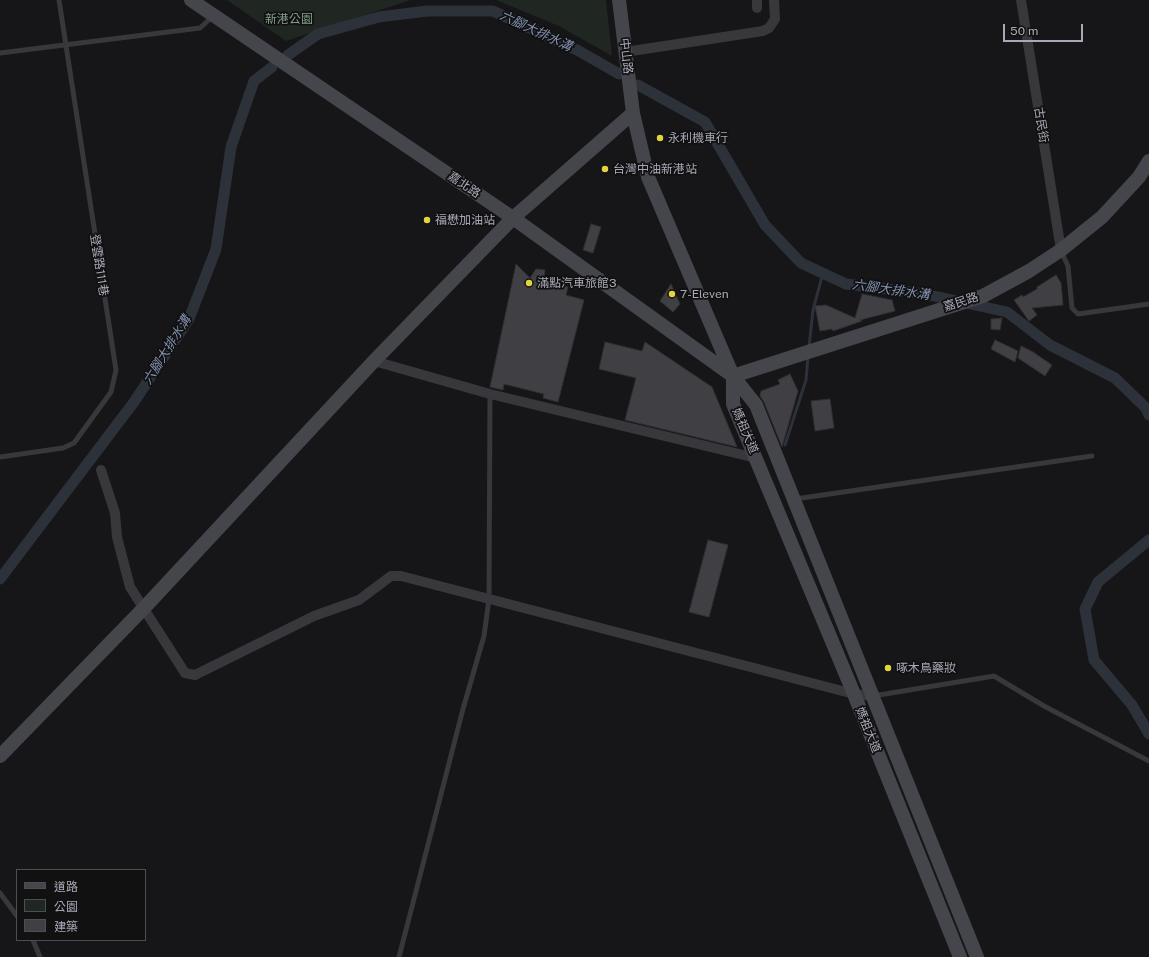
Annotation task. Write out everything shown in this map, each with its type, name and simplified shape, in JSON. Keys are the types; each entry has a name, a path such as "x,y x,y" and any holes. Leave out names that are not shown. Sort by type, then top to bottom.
{"main road":[{"name":"嘉北路","path":"191,0 512,218 733,376"},
{"name":"中山路","path":"619,0 633,113 648,177 733,376"},
{"path":"0,756 144,608 374,361 512,218 633,113"},
{"name":"嘉民路","path":"733,376 983,296 1029,271 1060,250 1102,217 1139,177 1149,161"},
{"name":"媽祖大道","path":"733,376 733,404 854,694 960,957"},
{"name":"媽祖大道","path":"733,376 756,405 977,957"}],"street":[{"path":"625,52 769,28 775,20 774,0"},
{"name":"古民街","path":"1021,0 1060,250"},
{"path":"374,361 490,394 756,458"},
{"path":"100,470 115,513 117,537 130,587 185,674 195,675 314,616 359,600 391,576 401,576 854,694 872,696"}],"lane":[{"name":"登雲路111巷","path":"0,457 63,448 74,443 111,392 116,370 59,0"},
{"path":"0,53 200,28 213,16"},
{"path":"1060,250 1068,266 1072,308 1078,314 1149,304"},
{"path":"399,957 463,708 484,636 489,599 490,394"},
{"path":"794,499 1092,456"},
{"path":"872,696 994,676 1044,706 1149,761"},
{"path":"0,892 16,915"},
{"path":"33,941 40,957"}],"green space":[{"name":"新港公園","path":"227,0 411,0 286,41"},
{"path":"496,0 606,0 612,56 559,26"}],"building":[{"path":"591,224 601,227 593,253 583,250"},
{"path":"516,264 530,278 536,269 545,270 544,281 568,287 566,295 584,300 558,402 543,398 544,394 504,384 503,390 490,387"},
{"path":"1056,275 1061,283 1063,305 1032,308 1037,315 1029,321 1014,300 1037,289 1037,287"},
{"path":"671,284 680,304 673,312 660,301"},
{"path":"862,294 892,300 895,311 860,320 862,321 833,331 832,329 820,331 815,306 826,305 855,318"},
{"path":"1002,318 1000,330 991,329 991,319"},
{"path":"995,340 1018,351 1015,362 991,349"},
{"path":"605,342 642,351 645,342 712,387 737,447 625,420 636,378 599,369"},
{"path":"1021,346 1052,365 1045,376 1018,358"},
{"path":"790,374 798,391 782,447 764,402 760,396 761,391 780,384 778,380"},
{"path":"830,399 834,428 815,431 811,401"},
{"path":"708,540 728,545 709,617 689,612"}],"waterway":[{"name":"六腳大排水溝","path":"288,55 318,34 379,17 427,11 493,11 579,51 619,74"},
{"name":"六腳大排水溝","path":"0,579 134,402 189,319 216,249 231,147 254,81 272,67"},
{"name":"六腳大排水溝","path":"638,85 705,122 765,225 801,263 846,284 925,294 1007,312 1050,345 1115,378 1146,408 1149,415"},
{"path":"809,347 813,310 823,273"},
{"path":"785,445 806,380 808,357"},
{"name":"六腳大排水溝","path":"1149,540 1098,582 1085,609 1094,660 1132,705 1149,734"}],"place":[{"name":"永利機車行","path":"660,138"},
{"name":"台灣中油新港站","path":"605,169"},
{"name":"福懋加油站","path":"427,220"},
{"name":"滿點汽車旅館3","path":"529,283"},
{"name":"7-Eleven","path":"672,294"},
{"name":"啄木鳥藥妝","path":"888,668"}]}
